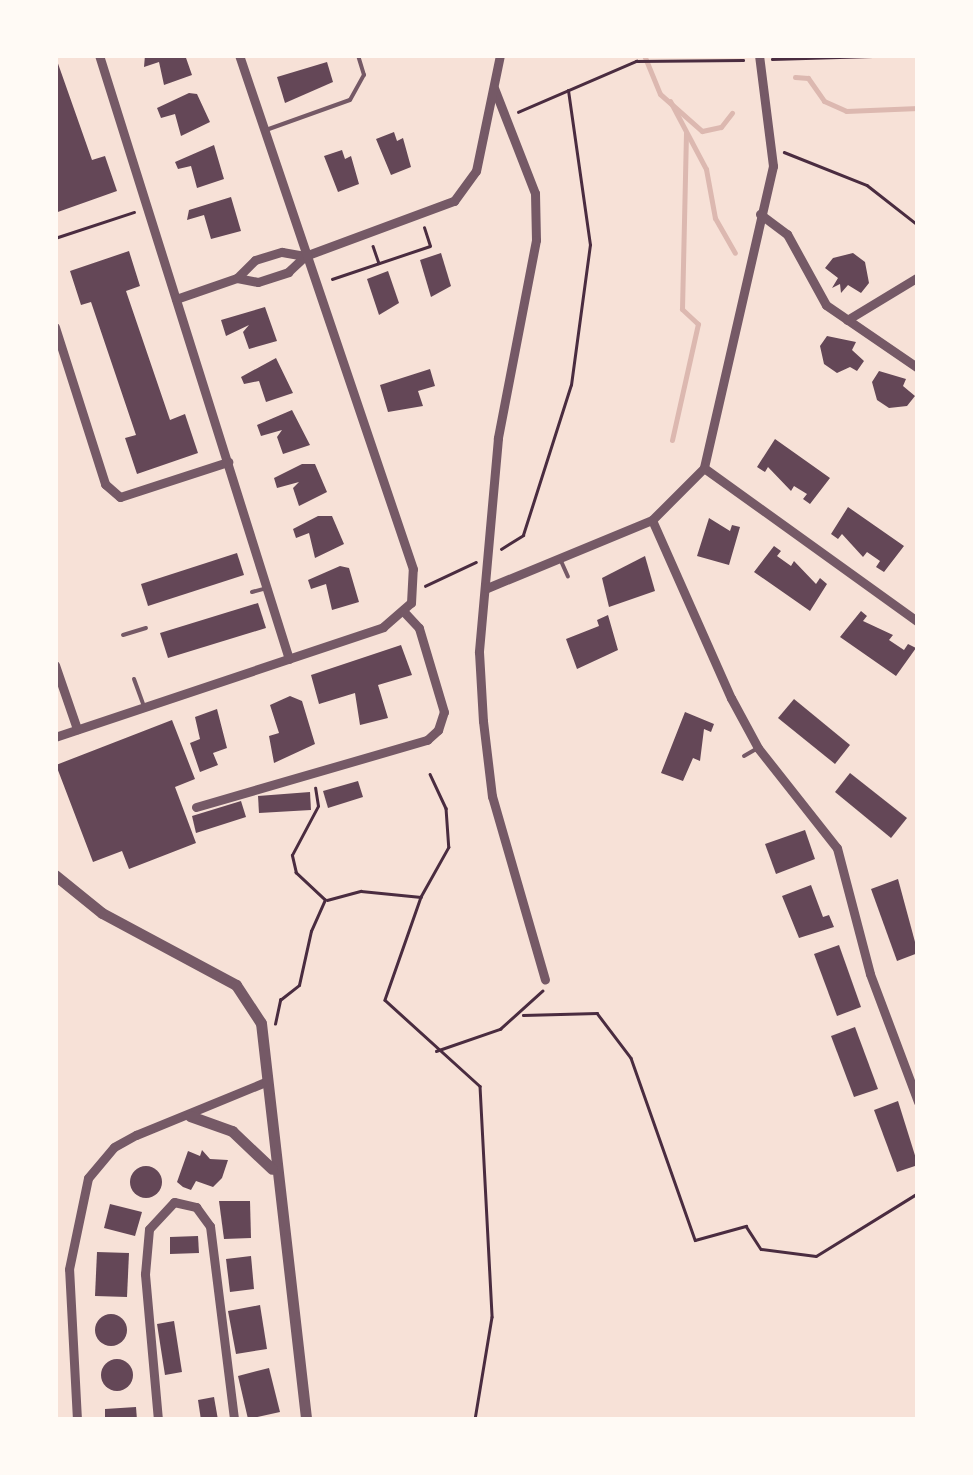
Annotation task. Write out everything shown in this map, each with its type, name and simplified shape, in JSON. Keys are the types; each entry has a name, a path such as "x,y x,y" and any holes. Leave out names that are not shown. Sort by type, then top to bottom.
{"street":[{"path":"99,55 289,658"},
{"path":"55,737 383,628 405,613 414,591 413,569 239,55"},
{"path":"487,588 652,520 704,468 773,149 758,55"},
{"path":"237,278 258,282 288,272 306,256 454,201 476,171 499,56"},
{"path":"494,88 535,194 536,240 498,438 492,555 479,652 490,786 545,980"},
{"path":"760,214 787,234 810,282 846,320 918,368"},
{"path":"176,299 237,278 255,260 282,252 306,256"},
{"path":"846,320 918,277"},
{"path":"55,327 105,484 120,496 228,462"},
{"path":"704,468 918,622"},
{"path":"652,520 758,748 837,848 870,974 918,1102"},
{"path":"196,807 314,774 352,757 438,730 444,712 419,628 405,613"},
{"path":"55,665 77,730"},
{"path":"55,874 102,913 236,986 260,1023 273,1170 306,1420"},
{"path":"77,1420 69,1269 80,1197 114,1147 264,1082"},
{"path":"190,1116 232,1131 273,1170"},
{"path":"158,1420 146,1274 149,1229 158,1212 174,1202 196,1208 210,1226 234,1420"}],"lane":[{"path":"264,130 350,100 364,75 358,55"},
{"path":"559,556 568,578"},
{"path":"252,592 267,588"},
{"path":"123,635 146,628"},
{"path":"134,679 144,706"},
{"path":"744,756 758,748"}],"path":[{"path":"771,59 906,55"},
{"path":"518,112 636,61 743,60"},
{"path":"414,591 492,555 523,535 572,385 590,245 568,91"},
{"path":"773,149 867,185 918,226"},
{"path":"55,238 148,208"},
{"path":"332,279 430,246 424,228"},
{"path":"373,246 379,263"},
{"path":"314,774 318,806 292,855 296,873 325,900"},
{"path":"430,774 446,808 449,847 421,898 386,1000 436,1052 480,1086 492,1317 475,1420"},
{"path":"325,900 362,891 421,898"},
{"path":"263,1040 274,1030 280,1000 299,985 310,931 325,900"},
{"path":"436,1052 523,1015 539,1000 545,980"},
{"path":"523,1015 596,1013 608,1028 631,1058 696,1240 746,1226 762,1250 816,1256 918,1192"}],"building":[{"path":"55,55 92,160 105,156 117,191 55,213"},
{"path":"145,55 185,55 192,75 164,85 159,62 144,67"},
{"path":"327,62 333,82 285,103 277,77"},
{"path":"189,93 197,94 210,122 181,136 175,114 161,118 157,108"},
{"path":"394,132 397,141 403,138 411,167 391,175 376,139"},
{"path":"214,145 224,179 197,188 191,166 178,169 175,162"},
{"path":"342,150 345,159 351,156 359,184 338,192 324,156"},
{"path":"231,197 241,231 211,239 204,215 187,220 189,210"},
{"path":"129,251 140,286 126,291 170,420 185,414 198,453 137,474 125,438 136,435 91,302 81,305 70,271"},
{"path":"441,253 451,286 431,297 420,260"},
{"path":"853,253 865,262 869,283 861,293 848,285 841,293 840,284 832,288 838,278 825,268 833,258"},
{"path":"388,271 399,303 379,315 367,279"},
{"path":"265,307 277,341 249,349 243,332 249,325 226,336 221,320"},
{"path":"827,336 856,342 852,350 864,361 857,371 850,367 837,373 824,364 820,346"},
{"path":"276,358 293,393 266,402 259,381 244,384 241,377"},
{"path":"430,369 435,386 418,391 423,406 388,412 380,385"},
{"path":"879,371 906,379 903,386 915,396 907,406 889,408 877,400 872,382"},
{"path":"292,410 310,445 283,454 277,437 282,430 261,436 257,425"},
{"path":"775,439 830,478 810,504 803,499 807,494 794,486 791,491 768,467 765,472 757,467"},
{"path":"302,464 315,464 327,492 299,506 293,488 299,482 277,488 274,478"},
{"path":"848,507 904,546 884,572 876,567 880,561 867,552 863,557 842,534 838,539 831,534"},
{"path":"318,516 332,516 344,544 315,558 309,533 296,538 293,529"},
{"path":"709,518 730,531 732,525 740,527 729,565 697,556"},
{"path":"774,546 781,551 777,556 791,566 794,561 816,584 820,578 827,584 810,611 754,572"},
{"path":"237,553 244,575 148,606 141,584"},
{"path":"645,556 655,591 609,607 602,578"},
{"path":"340,566 349,568 359,602 332,610 326,584 311,589 308,580"},
{"path":"258,603 266,628 168,658 160,633"},
{"path":"861,611 867,616 863,621 893,635 889,640 904,650 908,644 916,648 896,676 840,637"},
{"path":"608,615 618,650 577,669 566,639 599,626 597,620"},
{"path":"401,645 412,675 378,685 388,718 360,725 355,693 319,704 311,675"},
{"path":"290,696 302,701 315,744 274,763 269,736 279,733 270,705"},
{"path":"794,699 850,745 835,764 778,718"},
{"path":"217,709 227,748 213,753 218,765 200,772 190,743 200,739 195,717"},
{"path":"685,712 714,724 711,732 704,729 700,761 693,758 683,781 661,773"},
{"path":"172,720 195,779 175,787 196,843 129,869 122,851 93,862 56,765"},
{"path":"850,773 907,818 891,838 835,792"},
{"path":"358,781 363,797 328,808 323,791"},
{"path":"310,792 311,810 259,813 258,796"},
{"path":"241,801 246,817 196,833 192,816"},
{"path":"805,830 815,859 776,874 765,844"},
{"path":"898,879 918,953 897,961 871,889"},
{"path":"811,885 823,917 829,915 834,927 799,938 782,896"},
{"path":"839,945 861,1007 837,1016 814,954"},
{"path":"855,1027 878,1089 854,1097 831,1036"},
{"path":"898,1101 918,1165 897,1172 874,1110"},
{"path":"202,1150 210,1159 228,1160 222,1178 213,1187 196,1181 191,1190 183,1187 177,1182 188,1151 200,1156"},
{"path":"146,1166 158,1170 162,1182 158,1194 146,1198 134,1194 130,1182 134,1170"},
{"path":"219,1201 250,1201 251,1238 224,1239"},
{"path":"110,1204 142,1212 135,1236 104,1228"},
{"path":"198,1236 199,1253 170,1254 170,1237"},
{"path":"97,1252 129,1253 127,1297 95,1296"},
{"path":"251,1256 254,1289 230,1292 226,1259"},
{"path":"260,1305 267,1349 236,1354 228,1311"},
{"path":"111,1314 123,1318 127,1330 123,1342 111,1346 99,1342 95,1330 99,1318"},
{"path":"174,1321 182,1372 165,1375 157,1324"},
{"path":"117,1359 129,1363 133,1375 129,1387 117,1391 105,1387 101,1375 105,1363"},
{"path":"269,1368 280,1412 248,1419 238,1376"},
{"path":"214,1397 218,1420 201,1420 198,1400"},
{"path":"136,1407 137,1420 105,1420 105,1409"}],"waterway":[{"path":"644,55 660,94 702,131 721,127 732,113"},
{"path":"795,77 808,78 824,101 846,111 918,108"},
{"path":"670,101 706,169 715,218 735,253"},
{"path":"672,440 698,324 682,309 686,133"}]}
